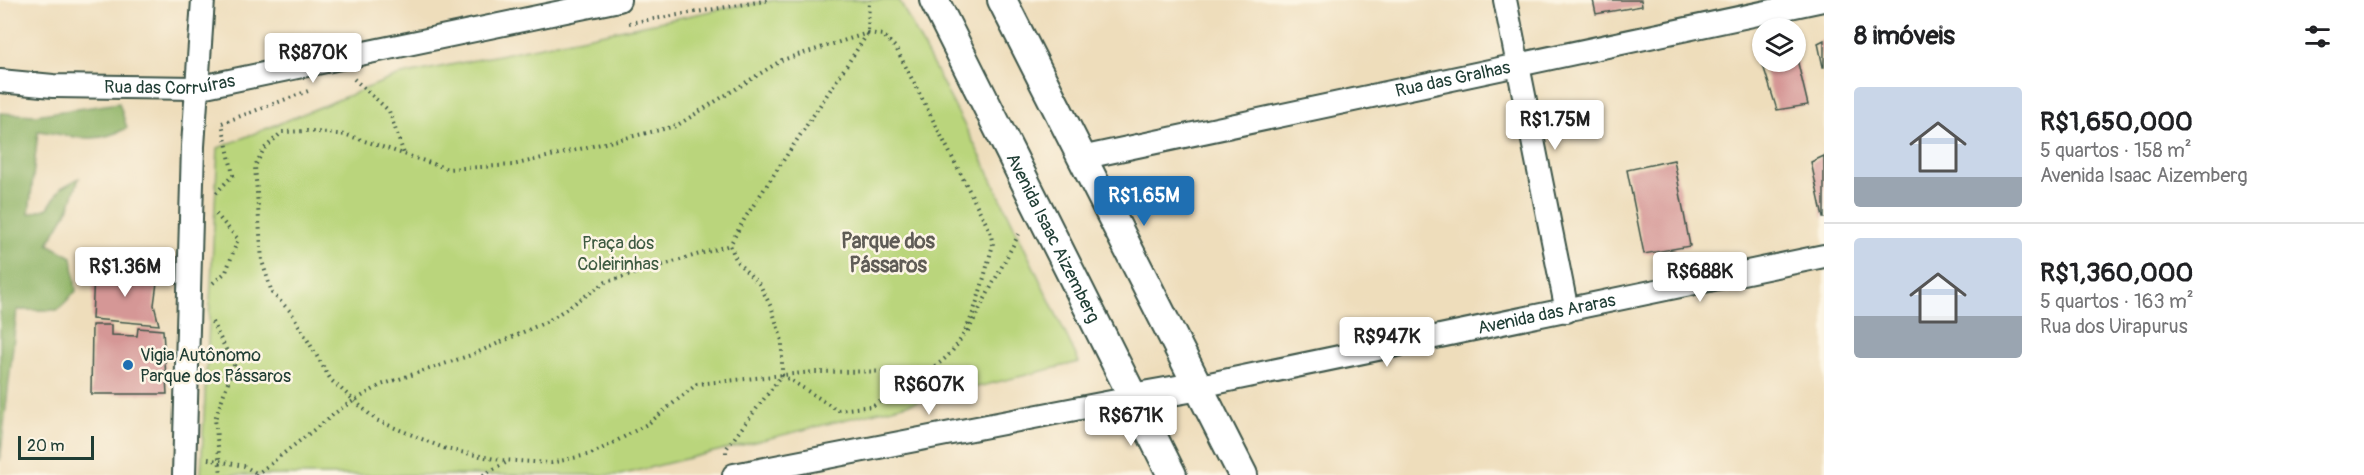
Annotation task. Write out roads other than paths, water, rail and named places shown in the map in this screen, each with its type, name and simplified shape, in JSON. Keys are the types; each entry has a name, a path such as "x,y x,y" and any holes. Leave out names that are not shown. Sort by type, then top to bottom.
{"street":[{"path":"184,475 196,88 203,0"},
{"name":"Rua das Corruíras","path":"0,81 53,86 196,88 619,0"},
{"name":"Avenida Isaac Aizemberg","path":"934,0 1172,475"},
{"path":"1002,0 1081,158 1200,386 1243,475"},
{"path":"1505,0 1567,311"},
{"name":"Rua das Gralhas","path":"1081,158 1823,0"},
{"name":"Avenida das Araras","path":"1200,386 1824,256"},
{"path":"730,466 1200,386"}],"place":[{"name":"Vigia Autônomo Parque dos Pássaros","path":"128,365"}],"district":[{"name":"Parque dos Pássaros","path":"888,253"}],"park label":[{"name":"Praça dos Coleirinhas","path":"618,253"}]}
